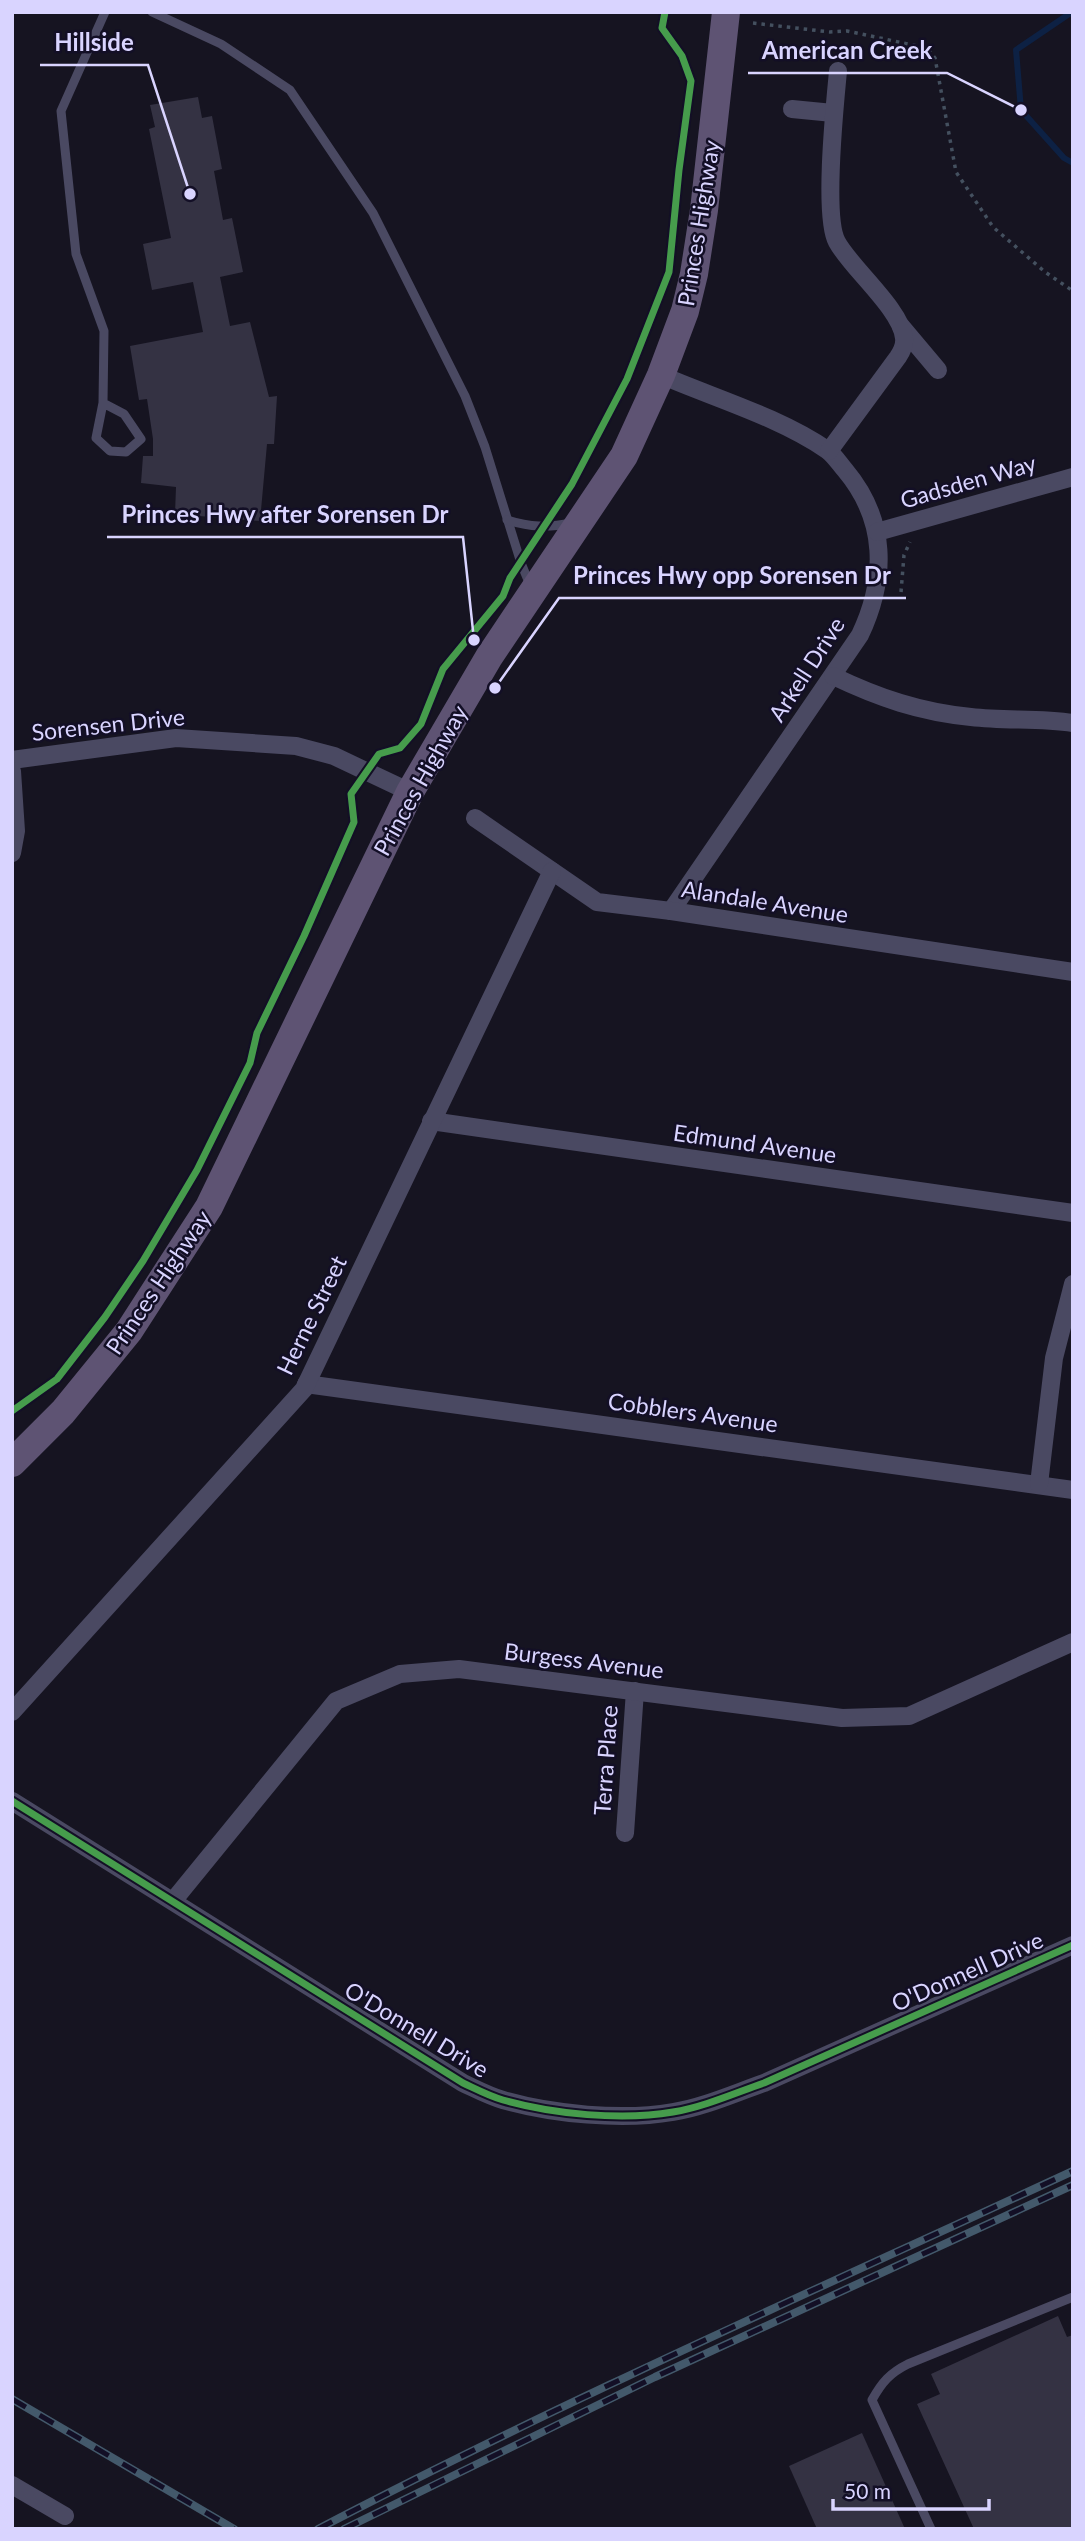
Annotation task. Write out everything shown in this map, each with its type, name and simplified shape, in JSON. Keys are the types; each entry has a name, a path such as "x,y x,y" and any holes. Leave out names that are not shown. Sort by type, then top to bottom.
{"main road":[{"name":"Princes Highway","path":"12,1463 63,1412 129,1331 209,1208 410,792 489,657 624,456 661,376 685,311 694,274 726,12"}],"street":[{"path":"838,71 833,113 831,213 836,242 938,370"},
{"path":"792,109 833,113"},
{"path":"829,452 903,350 905,340 901,326"},
{"name":"Arkell Drive","path":"661,376 774,422 829,452 858,485 877,532 878,579 873,608 860,635 671,911"},
{"name":"Gadsden Way","path":"877,532 1073,477"},
{"path":"833,676 898,704 936,712 973,718 1073,723"},
{"name":"Sorensen Drive","path":"12,760 177,738 296,746 334,756 410,792"},
{"name":"Sorensen Drive","path":"12,771 16,831 12,853"},
{"name":"Alandale Avenue","path":"475,818 597,902 1073,972"},
{"name":"Herne Street","path":"12,1712 306,1384 552,872"},
{"name":"Edmund Avenue","path":"431,1121 1073,1213"},
{"path":"1040,1485 1054,1359 1073,1284"},
{"name":"Cobblers Avenue","path":"306,1384 1073,1490"},
{"name":"Burgess Avenue","path":"173,1901 336,1701 400,1674 459,1669 842,1718 909,1716 1073,1642"},
{"name":"Terra Place","path":"625,1833 635,1691"},
{"name":"O'Donnell Drive","path":"12,1801 463,2083 501,2100 553,2109 604,2115 673,2112 717,2100 764,2082 1073,1945"},
{"path":"12,2485 65,2516"}],"lane":[{"path":"103,402 124,414 141,439 127,452 110,452 96,438 103,402 104,331 76,254 61,111 105,12"},
{"path":"152,12 221,44 290,90 373,213 465,396 485,447 521,563 534,592"},
{"path":"508,520 526,526 544,527 581,520"},
{"path":"930,2529 872,2400 883,2381 892,2372 908,2364 1073,2297"}],"path":[{"path":"753,23 830,32 847,31 927,48 935,58 956,172 993,227 1045,272 1073,291"},
{"path":"901,592 905,551 916,537"}],"building":[{"path":"198,97 202,118 212,116 222,169 214,171 223,220 232,218 243,272 220,277 230,326 250,322 269,397 277,396 274,444 267,444 260,521 175,514 176,487 141,483 143,456 153,456 153,439 147,399 139,400 130,346 203,332 193,282 152,290 143,244 171,238 149,129 155,127 150,105"},
{"path":"1058,2316 1067,2337 1073,2335 1073,2529 974,2529 917,2404 940,2394 931,2374"},
{"path":"862,2433 905,2529 817,2529 789,2466"}],"waterway":[{"path":"1072,12 1016,50 1021,110 1064,158 1073,163"}],"railway":[{"path":"318,2529 599,2390 1073,2171"},
{"path":"344,2529 655,2377 1073,2185"},
{"path":"12,2399 234,2529"}],"cycle path":[{"path":"12,1411 57,1379 105,1317 143,1261 197,1170 250,1063 257,1033 304,936 354,822 351,794 379,754 400,748 421,724 443,669 503,596 510,578 572,484 627,379 669,272 691,81 682,56 662,28 665,12"},
{"path":"12,1801 463,2083 522,2105 587,2115 653,2115 708,2103 764,2083 1073,1945"}],"place":[{"name":"American Creek","path":"1021,110"},
{"name":"Hillside","path":"190,194"},
{"name":"Princes Hwy after Sorensen Dr","path":"474,640"},
{"name":"Princes Hwy opp Sorensen Dr","path":"495,688"}]}
